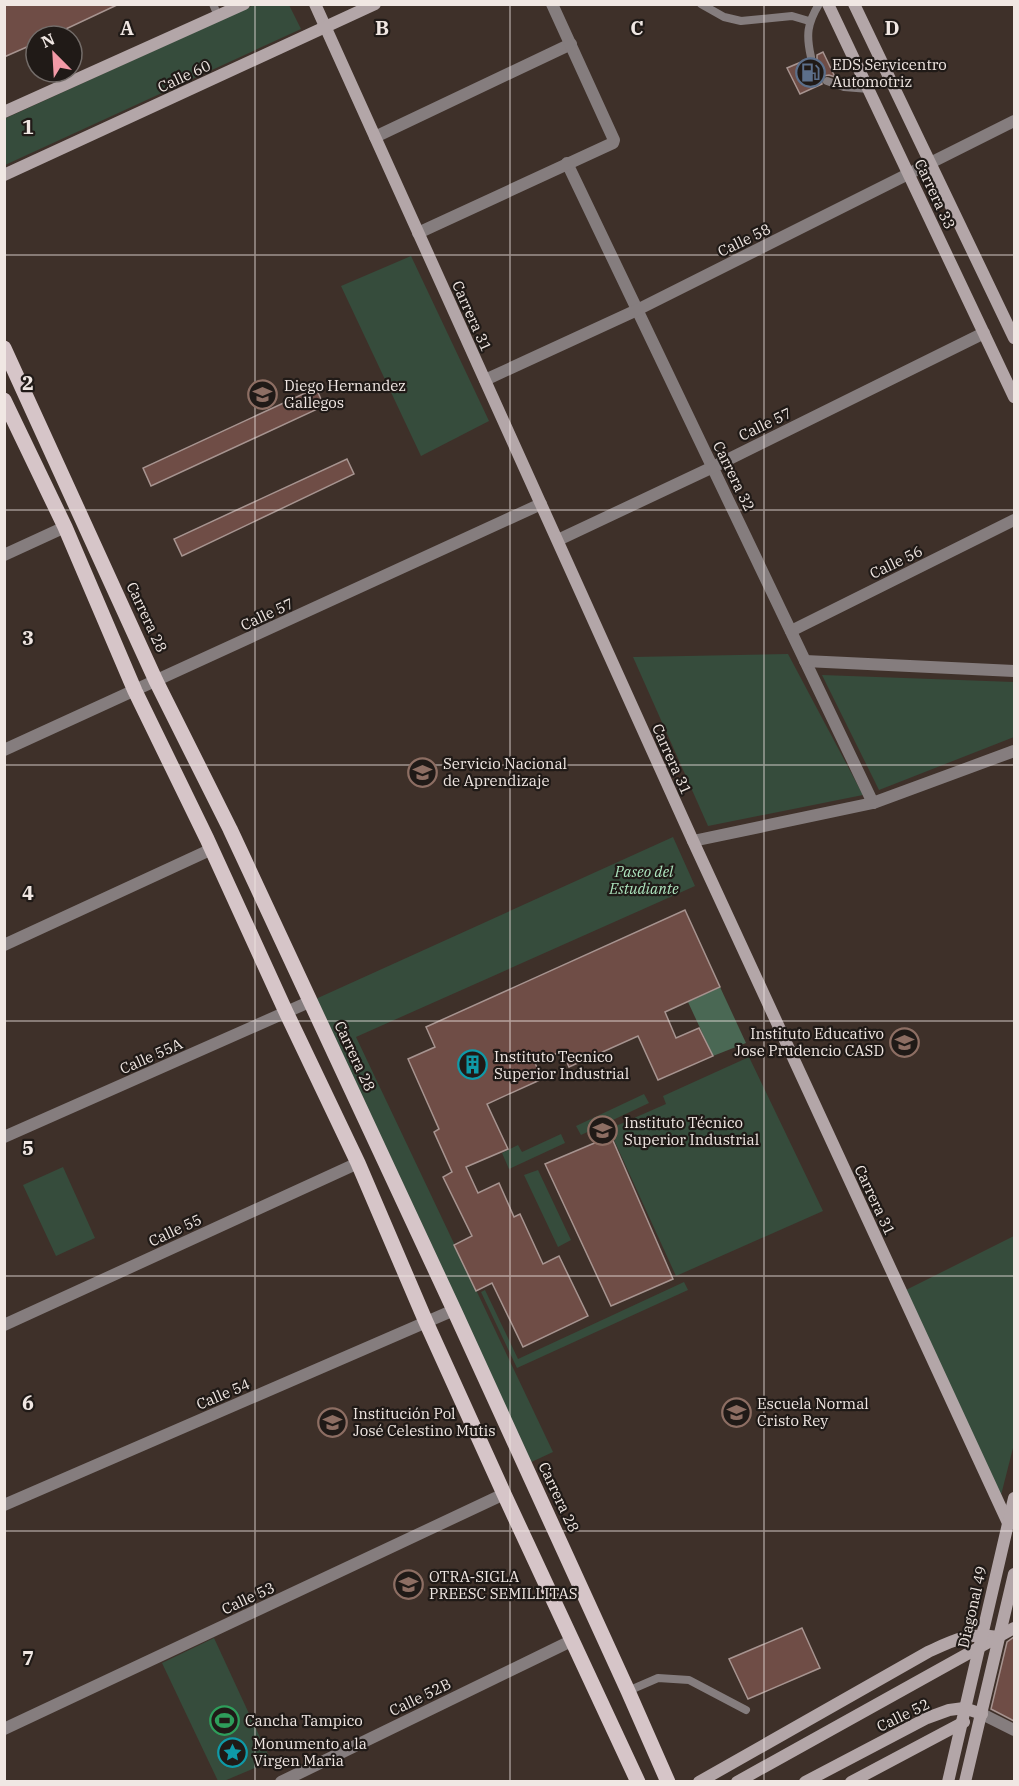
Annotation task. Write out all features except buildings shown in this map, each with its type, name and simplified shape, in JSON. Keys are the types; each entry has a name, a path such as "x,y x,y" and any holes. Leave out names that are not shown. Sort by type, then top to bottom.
{"main road":[{"name":"Carrera 28","path":"4,348 156,681 230,829 454,1310 668,1782"},
{"path":"4,400 65,527 135,691 212,849 358,1163 426,1322 638,1782"}],"street":[{"path":"4,112 215,10 244,4"},
{"name":"Carrera 31","path":"315,4 693,841 1008,1522"},
{"name":"Calle 60","path":"4,175 375,4"},
{"path":"418,232 613,143 614,140 552,4"},
{"name":"Carrera 33","path":"828,4 1014,397"},
{"name":"Carrera 33","path":"854,4 1014,338"},
{"path":"375,137 571,44"},
{"name":"Calle 58","path":"485,380 637,310 1014,121"},
{"name":"Carrera 32","path":"567,163 873,803"},
{"name":"Calle 57","path":"558,540 984,333"},
{"name":"Calle 57","path":"4,750 541,504"},
{"name":"Calle 56","path":"791,631 1014,520"},
{"path":"4,555 65,527"},
{"path":"805,662 1014,671"},
{"path":"693,841 873,803 1014,751"},
{"path":"4,945 212,849"},
{"name":"Calle 55A","path":"4,1137 309,1002"},
{"name":"Calle 55","path":"4,1325 358,1163"},
{"name":"Calle 54","path":"4,1505 454,1310"},
{"name":"Calle 53","path":"4,1729 504,1494"},
{"name":"Diagonal 49","path":"948,1782 1014,1498"},
{"path":"965,1782 1014,1575"},
{"name":"Calle 52","path":"737,1782 1014,1628"},
{"path":"699,1782 928,1652 955,1639 981,1634 999,1637"},
{"name":"Calle 52B","path":"280,1782 573,1640"},
{"path":"964,1708 1014,1730"},
{"name":"Calle 52","path":"805,1782 927,1718 949,1710 964,1708"},
{"path":"851,1782 982,1714"},
{"path":"794,1728 829,1730"}],"lane":[{"path":"701,4 724,17 741,21 792,16 809,21"},
{"path":"811,57 808,44 809,21 819,4"},
{"path":"827,81 844,87 869,89"},
{"path":"628,1691 658,1678 689,1680 746,1710"}],"green space":[{"path":"254,5 289,5 301,29 5,165 4,119"},
{"path":"411,256 489,421 421,456 341,286"},
{"path":"788,654 863,795 708,826 633,657"},
{"path":"822,675 1014,682 1014,737 879,790"},
{"name":"Paseo del Estudiante","path":"673,837 695,886 356,1037 553,1452 525,1465 309,1002"},
{"path":"720,987 746,1043 713,1056 688,1002"},
{"path":"749,1057 823,1211 676,1276 609,1129 666,1104 663,1096"},
{"path":"644,1094 649,1103 581,1135 576,1126"},
{"path":"561,1134 565,1143 509,1169 502,1153 518,1145 522,1152"},
{"path":"63,1167 95,1238 56,1256 23,1185"},
{"path":"538,1170 571,1240 558,1247 524,1175"},
{"path":"1014,1236 1014,1444 1000,1499 906,1290"},
{"path":"684,1282 688,1290 517,1368 481,1292 485,1290 518,1359"},
{"name":"Cancha Tampico","path":"214,1638 271,1761 224,1781 218,1781 162,1663"}],"place":[{"name":"EDS Servicentro Automotriz","path":"811,73"},
{"name":"Diego Hernandez Gallegos","path":"263,394"},
{"name":"Servicio Nacional de Aprendizaje","path":"422,772"},
{"name":"Instituto Educativo Jose Prudencio CASD","path":"905,1042"},
{"name":"Instituto Tecnico Superior Industrial","path":"473,1065"},
{"name":"Instituto Técnico Superior Industrial","path":"603,1131"},
{"name":"Escuela Normal Cristo Rey","path":"736,1412"},
{"name":"Institución Pol José Celestino Mutis","path":"332,1422"},
{"name":"OTRA-SIGLA PREESC SEMILLITAS","path":"408,1585"},
{"name":"Cancha Tampico","path":"224,1720"},
{"name":"Monumento a la Virgen Maria","path":"232,1752"}]}
